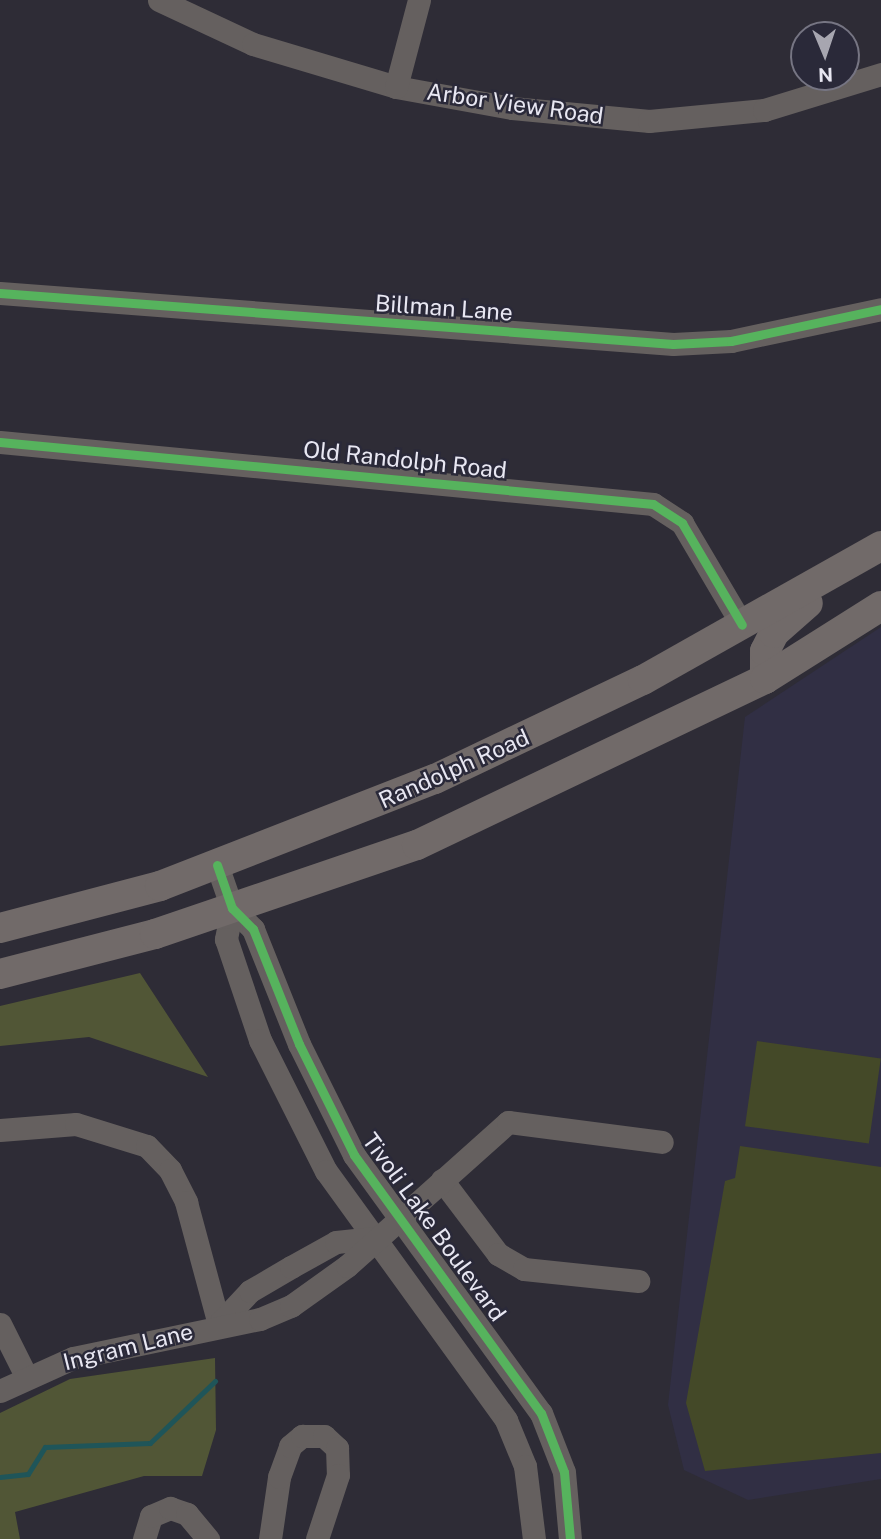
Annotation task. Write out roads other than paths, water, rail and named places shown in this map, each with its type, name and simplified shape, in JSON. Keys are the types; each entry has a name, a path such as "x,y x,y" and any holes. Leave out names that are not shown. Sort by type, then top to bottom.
{"main road":[{"name":"Randolph Road","path":"0,928 217,865 490,754 743,625 875,550"},
{"path":"765,679 765,651 774,634 875,550"},
{"path":"0,974 232,908 417,845 765,679 881,606"},
{"path":"644,736 742,672 751,654 743,625"}],"street":[{"name":"Arbor View Road","path":"159,0 253,44 396,87 512,108 649,121 764,110 881,74"},
{"path":"396,87 419,0"},
{"name":"Billman Lane","path":"0,293 673,344 731,341 881,309"},
{"name":"Old Randolph Road","path":"0,442 653,504 682,523 743,625"},
{"name":"Tivoli Lake Boulevard","path":"217,865 232,908 253,929 320,1088 398,1217 541,1413 564,1472 570,1539"},
{"name":"Tivoli Lake Boulevard","path":"232,908 226,939 260,1040 326,1171 506,1420 525,1466 534,1539"},
{"name":"Ingram Lane","path":"0,1391 73,1358 219,1324 260,1319 291,1306 347,1266 372,1238 508,1122 662,1142"},
{"path":"0,1130 52,1124 116,1133 147,1146 170,1170 186,1202 219,1324"},
{"path":"442,1180 498,1254 524,1269 638,1281"},
{"name":"Ingram Lane","path":"219,1324 250,1291 291,1266 336,1242 372,1238"},
{"path":"0,1324 27,1378"},
{"path":"270,1539 290,1446 302,1436 324,1436 337,1448 338,1475 317,1539"},
{"path":"144,1539 151,1516 170,1508 187,1514 208,1539"}],"waterway":[{"path":"0,1477 28,1474 45,1447 150,1443 215,1381"}]}
